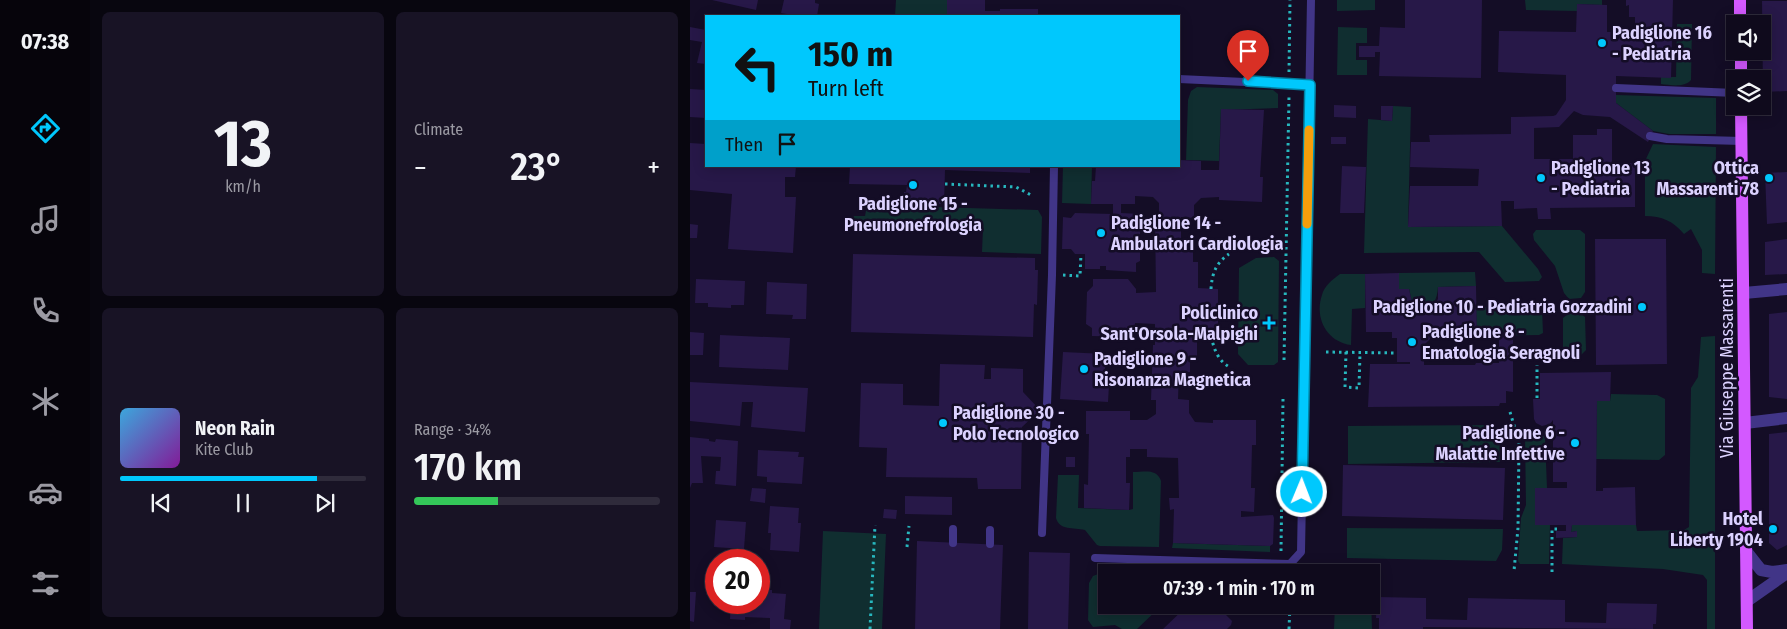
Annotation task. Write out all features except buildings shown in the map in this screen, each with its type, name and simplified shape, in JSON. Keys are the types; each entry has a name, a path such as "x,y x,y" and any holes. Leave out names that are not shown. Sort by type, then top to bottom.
{"main road":[{"path":"1740,0 1740,15"},
{"name":"Via Giuseppe Massarenti","path":"1741,115 1747,629"}],"street":[{"path":"1744,293 1787,288"},
{"path":"1745,423 1787,418"},
{"path":"1746,550 1761,570 1772,572 1787,571"},
{"path":"1746,601 1787,571"}],"lane":[{"path":"1095,558 1290,564 1301,552 1311,0"},
{"path":"1180,79 1310,85"},
{"path":"1616,88 1726,93"},
{"path":"1650,136 1667,139 1742,141"},
{"path":"1042,532 1052,275 1054,167"},
{"path":"953,529 953,543"},
{"path":"990,530 990,544"}],"path":[{"path":"1284,360 1290,0"},
{"path":"944,184 1016,187 1032,194"},
{"path":"1052,275 1080,276 1080,254"},
{"path":"1211,289 1212,274 1221,259 1230,254"},
{"path":"1210,330 1213,346 1221,363 1231,368"},
{"path":"1326,352 1397,353"},
{"path":"1346,352 1345,387 1359,388 1360,353"},
{"path":"1537,364 1537,398"},
{"path":"1280,551 1283,399"},
{"path":"1510,412 1519,442 1518,528 1514,571"},
{"path":"870,629 875,525"},
{"path":"907,547 908,526"},
{"path":"1552,572 1552,529 1557,529"},
{"path":"1289,629 1290,614"}],"green space":[{"path":"896,0 947,0 947,15 895,15"},
{"path":"1337,0 1375,0 1375,10 1337,11"},
{"path":"1525,0 1602,0 1602,5 1577,4 1577,11 1526,10"},
{"path":"1677,24 1692,24 1691,80 1681,85 1661,84 1661,77 1676,77"},
{"path":"1338,27 1367,28 1367,43 1356,43 1356,60 1367,60 1367,75 1337,75"},
{"path":"1197,87 1273,90 1278,94 1278,108 1221,110 1219,161 1186,160 1188,100 1191,91"},
{"path":"1616,95 1716,98 1716,134 1669,134 1653,131 1616,103"},
{"path":"1393,106 1411,107 1408,227 1502,226 1538,269 1542,277 1539,281 1505,282 1479,252 1364,253 1368,119 1392,121"},
{"path":"1653,144 1716,147 1715,274 1702,273 1702,250 1691,229 1684,234 1667,220 1645,216 1645,161"},
{"path":"1063,167 1092,167 1091,204 1062,203"},
{"path":"867,205 1038,210 1042,217 1041,254 982,252 983,228 981,226 852,220 854,216 865,216"},
{"path":"1536,230 1580,230 1585,234 1585,292 1581,298 1569,299 1564,293 1555,266 1534,240 1533,234"},
{"path":"1274,257 1279,261 1278,362 1274,365 1248,365 1238,354 1239,268 1256,258"},
{"path":"1475,272 1476,286 1438,287 1434,303 1427,307 1418,306 1412,302 1409,289 1399,289 1399,273"},
{"path":"1340,274 1365,274 1365,308 1352,309 1351,345 1335,339 1329,334 1321,320 1320,304 1322,295 1332,280"},
{"path":"1538,306 1542,309 1543,333 1539,335 1477,336 1476,307"},
{"path":"1580,313 1585,317 1586,350 1581,355 1567,355 1563,351 1563,318 1568,314"},
{"path":"1715,336 1715,629 1707,629 1707,580 1703,575 1663,569 1562,564 1563,538 1577,537 1577,531 1571,532 1572,525 1636,525 1637,531 1684,530 1689,527 1691,388 1698,377 1701,337"},
{"path":"1611,394 1657,395 1665,399 1665,455 1659,460 1596,459 1597,401 1610,401"},
{"path":"1494,425 1500,440 1501,462 1348,464 1348,426"},
{"path":"1527,434 1543,435 1545,438 1547,488 1535,489 1535,525 1550,525 1549,564 1520,564 1518,561 1521,518 1526,505 1525,437"},
{"path":"1133,472 1153,472 1161,481 1159,547 1100,546 1097,545 1085,530 1064,527 1058,522 1056,518 1058,475 1079,475 1078,508 1129,510 1133,509"},
{"path":"1347,528 1503,529 1502,550 1496,561 1347,558"},
{"path":"823,531 886,534 882,629 819,629"},
{"path":"1173,543 1270,546 1270,552 1172,548"},
{"path":"1098,574 1098,614 1153,614 1137,629 1122,629 1115,625 1093,627 1088,620 1089,583 1093,576"},
{"path":"1335,614 1372,614 1372,629 1334,629"}],"slow traffic":[{"path":"1307,224 1309,130"}],"place":[{"name":"Padiglione 16 - Pediatria","path":"1602,43"},
{"name":"Padiglione 13 - Pediatria","path":"1541,178"},
{"name":"Ottica Massarenti 78","path":"1769,178"},
{"name":"Padiglione 15 - Pneumonefrologia","path":"913,185"},
{"name":"Padiglione 14 - Ambulatori Cardiologia","path":"1101,233"},
{"name":"Padiglione 10 - Pediatria Gozzadini","path":"1642,307"},
{"name":"Policlinico Sant'Orsola-Malpighi","path":"1269,323"},
{"name":"Padiglione 8 - Ematologia Seragnoli","path":"1412,342"},
{"name":"Padiglione 9 - Risonanza Magnetica","path":"1084,369"},
{"name":"Padiglione 30 - Polo Tecnologico","path":"943,423"},
{"name":"Padiglione 6 - Malattie Infettive","path":"1575,443"},
{"name":"Hotel Liberty 1904","path":"1773,529"}],"route":[{"path":"1248,81 1310,85 1302,492"}]}
